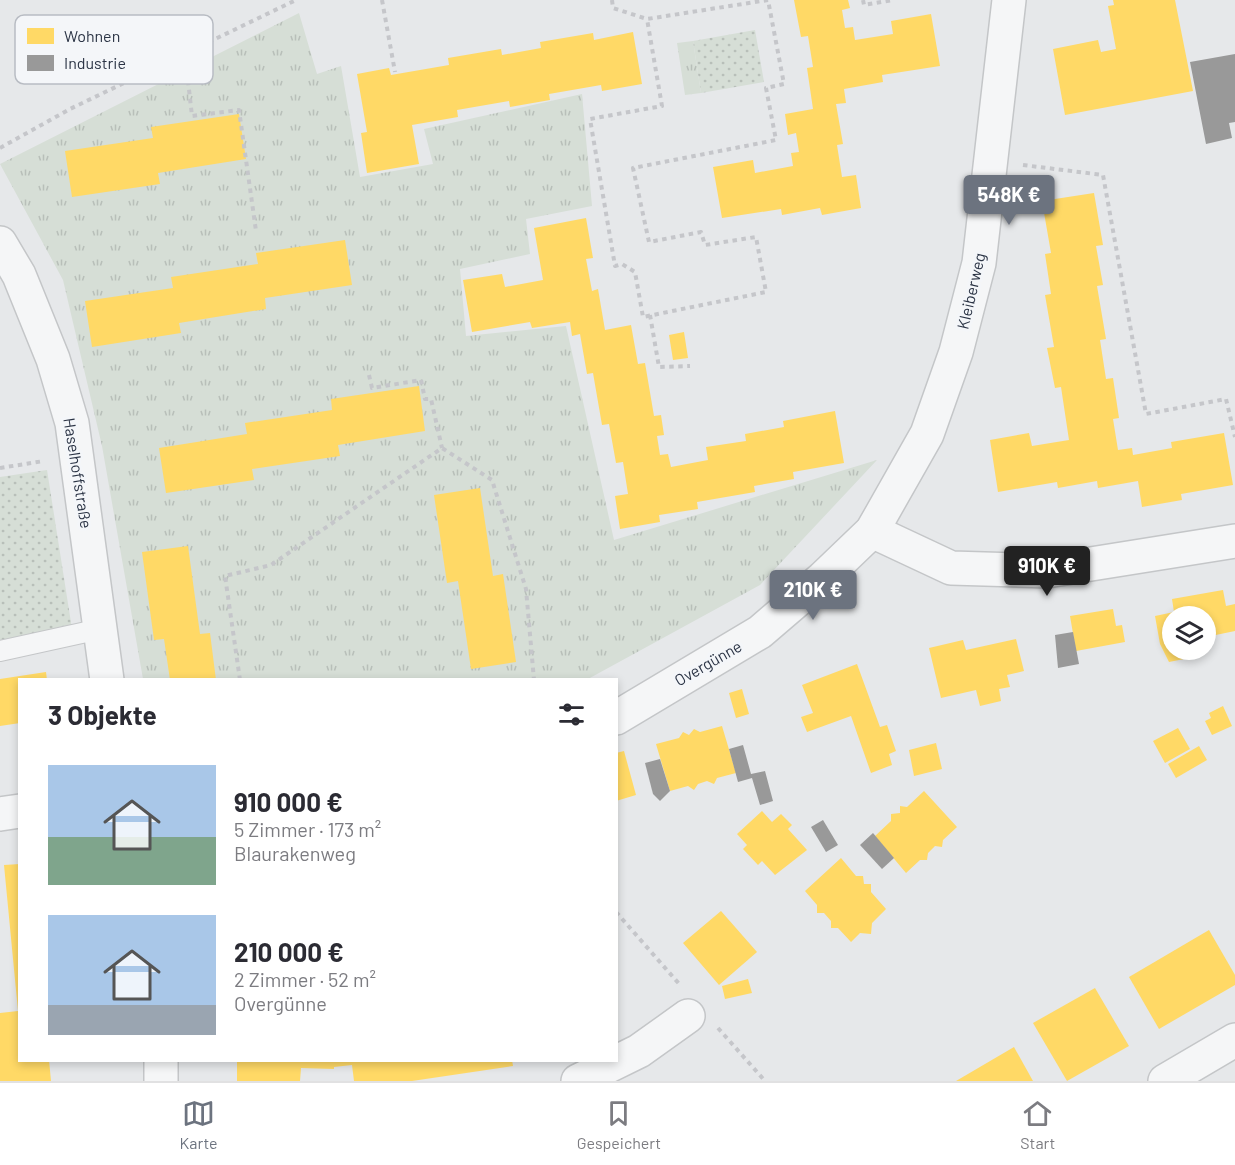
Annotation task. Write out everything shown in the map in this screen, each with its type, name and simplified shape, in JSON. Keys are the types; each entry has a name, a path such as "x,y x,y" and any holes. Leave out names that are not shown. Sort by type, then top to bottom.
{"street":[{"name":"Kleiberweg","path":"927,434 956,352 979,263 1009,0"},
{"name":"Haselhoffstraße","path":"0,243 19,275 53,359 72,423 107,678"},
{"name":"Overgünne","path":"618,717 760,632 824,578 872,531 927,434"},
{"path":"872,531 951,568 1035,571 1235,541"},
{"path":"0,814 18,811"},
{"path":"618,1061 639,1051 697,1011"},
{"path":"1164,1081 1235,1040"},
{"path":"161,1062 161,1081"},
{"path":"578,1081 617,1062"}],"lane":[{"path":"0,651 100,629"}],"path":[{"path":"213,40 296,0"},
{"path":"382,0 395,72"},
{"path":"612,0 613,8 647,19 768,0 784,84 766,88 776,140 633,168 649,242 701,232 705,245 756,237 766,292 644,316 635,272 622,264 615,266 590,119 662,106 647,19"},
{"path":"863,0 864,5 893,0"},
{"path":"0,148 70,109 122,84"},
{"path":"188,84 192,116 239,110 256,231"},
{"path":"991,160 1102,175 1146,414 1226,399 1235,437"},
{"path":"650,315 659,368 690,366"},
{"path":"369,375 372,387 421,380 425,399 431,399 441,448 492,480 526,589 534,678"},
{"path":"240,678 225,576 271,565 441,448"},
{"path":"0,468 77,456"},
{"path":"618,914 697,1011 765,1081"}],"green space":[{"path":"299,13 317,74 341,66 360,177 433,164 424,129 582,94 592,206 526,219 530,254 460,269 466,336 566,326 614,540 877,460 760,585 590,678 143,678 102,446 63,280 0,164 158,84 213,84 213,56"},
{"path":"755,30 764,82 701,93 693,41"},
{"path":"693,41 701,93 685,95 677,43"},
{"path":"47,470 72,629 0,640 0,477"}],"building: Wohnen":[{"path":"794,0 848,0 850,8 842,10 845,28 853,27 855,40 893,34 891,21 931,14 940,66 882,75 883,82 844,89 846,103 836,104 843,144 837,145 842,177 856,175 861,208 822,215 820,208 782,215 781,209 722,218 713,167 753,160 755,173 793,166 791,153 799,152 796,133 788,135 785,114 813,109 807,68 813,67 808,36 801,37"},
{"path":"1113,0 1175,0 1193,91 1065,115 1053,49 1098,40 1101,52 1116,49 1108,6 1114,5"},
{"path":"633,32 642,84 602,91 601,85 549,94 550,100 510,107 509,101 457,110 458,117 412,125 419,164 367,173 361,133 367,132 357,74 389,68 391,75 449,65 448,58 501,49 502,55 541,48 540,42 593,33 594,40"},
{"path":"239,114 246,159 158,173 160,184 72,197 65,151 153,138 151,127"},
{"path":"1094,193 1103,245 1096,246 1103,285 1097,286 1106,339 1100,340 1106,379 1113,378 1119,418 1113,419 1118,450 1132,448 1133,455 1172,448 1171,442 1224,433 1233,485 1181,494 1182,500 1142,507 1138,481 1098,488 1097,481 1058,488 1057,482 998,492 990,440 1029,433 1032,446 1069,440 1061,387 1055,388 1047,348 1054,347 1045,295 1051,294 1045,254 1051,253 1042,201"},
{"path":"586,218 593,258 586,259 592,291 598,289 605,330 631,325 638,364 645,363 654,416 661,415 664,435 657,436 660,455 668,454 671,467 708,460 706,447 746,441 745,434 784,427 783,421 835,411 844,463 793,472 794,479 754,486 755,492 697,502 698,509 659,515 660,522 620,529 615,496 628,494 623,462 616,463 609,424 602,425 593,373 587,374 580,334 572,336 570,322 532,328 530,322 472,332 463,280 502,274 505,287 543,280 534,228"},
{"path":"345,240 352,285 265,298 266,309 179,323 181,333 92,347 85,301 173,288 171,277 258,264 256,253"},
{"path":"684,332 688,358 673,360 669,335"},
{"path":"419,386 425,431 338,445 340,456 252,469 254,480 166,493 159,448 247,434 245,423 332,410 331,399"},
{"path":"480,488 493,576 503,574 516,662 471,669 458,581 447,583 434,495"},
{"path":"188,546 200,634 210,633 216,678 170,678 164,639 154,640 142,552"},
{"path":"1223,590 1226,606 1235,604 1235,631 1216,635 1216,606 1173,606 1172,599"},
{"path":"1113,609 1116,626 1122,625 1125,642 1076,651 1070,616"},
{"path":"1162,615 1162,648 1160,644 1155,616"},
{"path":"1016,639 1024,671 1007,675 1010,687 999,689 1001,701 980,706 976,690 941,698 929,648 963,640 966,650"},
{"path":"857,664 880,727 887,725 896,751 889,754 892,765 871,773 851,716 807,732 801,717 813,713 802,685"},
{"path":"46,672 47,678 18,678 18,723 0,726 0,679"},
{"path":"742,689 749,714 736,718 729,693"},
{"path":"1223,706 1232,726 1212,735 1205,721 1211,718 1209,713"},
{"path":"722,726 736,773 717,778 714,784 707,781 698,784 694,790 688,786 670,791 656,744 679,738 683,732 689,735 694,729 700,732"},
{"path":"1178,728 1190,749 1165,763 1153,741"},
{"path":"936,743 942,769 914,776 909,750"},
{"path":"1199,746 1207,760 1176,778 1168,764"},
{"path":"624,751 636,795 618,800 618,752"},
{"path":"924,791 957,827 943,840 942,847 935,846 928,853 927,860 920,860 906,873 875,836 891,821 891,814 900,813 900,806 907,807"},
{"path":"762,811 772,822 781,814 792,825 788,829 807,850 775,875 762,861 758,865 743,849 747,845 737,834"},
{"path":"841,858 856,876 863,876 864,884 871,884 871,892 886,909 872,923 871,934 860,933 851,942 838,928 831,928 831,921 824,913 817,913 817,905 805,891"},
{"path":"18,864 18,1011 4,865"},
{"path":"721,911 757,952 719,985 683,943"},
{"path":"1209,930 1235,975 1235,985 1159,1029 1129,977"},
{"path":"748,979 752,993 725,999 722,986"},
{"path":"1095,988 1129,1046 1067,1081 1033,1023"},
{"path":"18,1011 18,1062 49,1062 51,1081 0,1081 0,1013"},
{"path":"1014,1047 1033,1081 956,1081"},
{"path":"237,1062 512,1062 513,1066 412,1081 354,1081 352,1065 334,1067 334,1069 301,1068 300,1081 237,1081"}],"building: Industrie":[{"path":"1235,54 1235,122 1229,123 1232,138 1206,144 1190,62"},
{"path":"1073,632 1079,664 1058,668 1055,635"},
{"path":"743,745 751,774 765,771 773,801 760,805 752,778 738,782 729,749"},
{"path":"660,759 670,791 660,801 653,794 645,763"},
{"path":"823,820 838,845 826,852 811,827"},
{"path":"873,833 894,858 882,869 860,845"}]}
